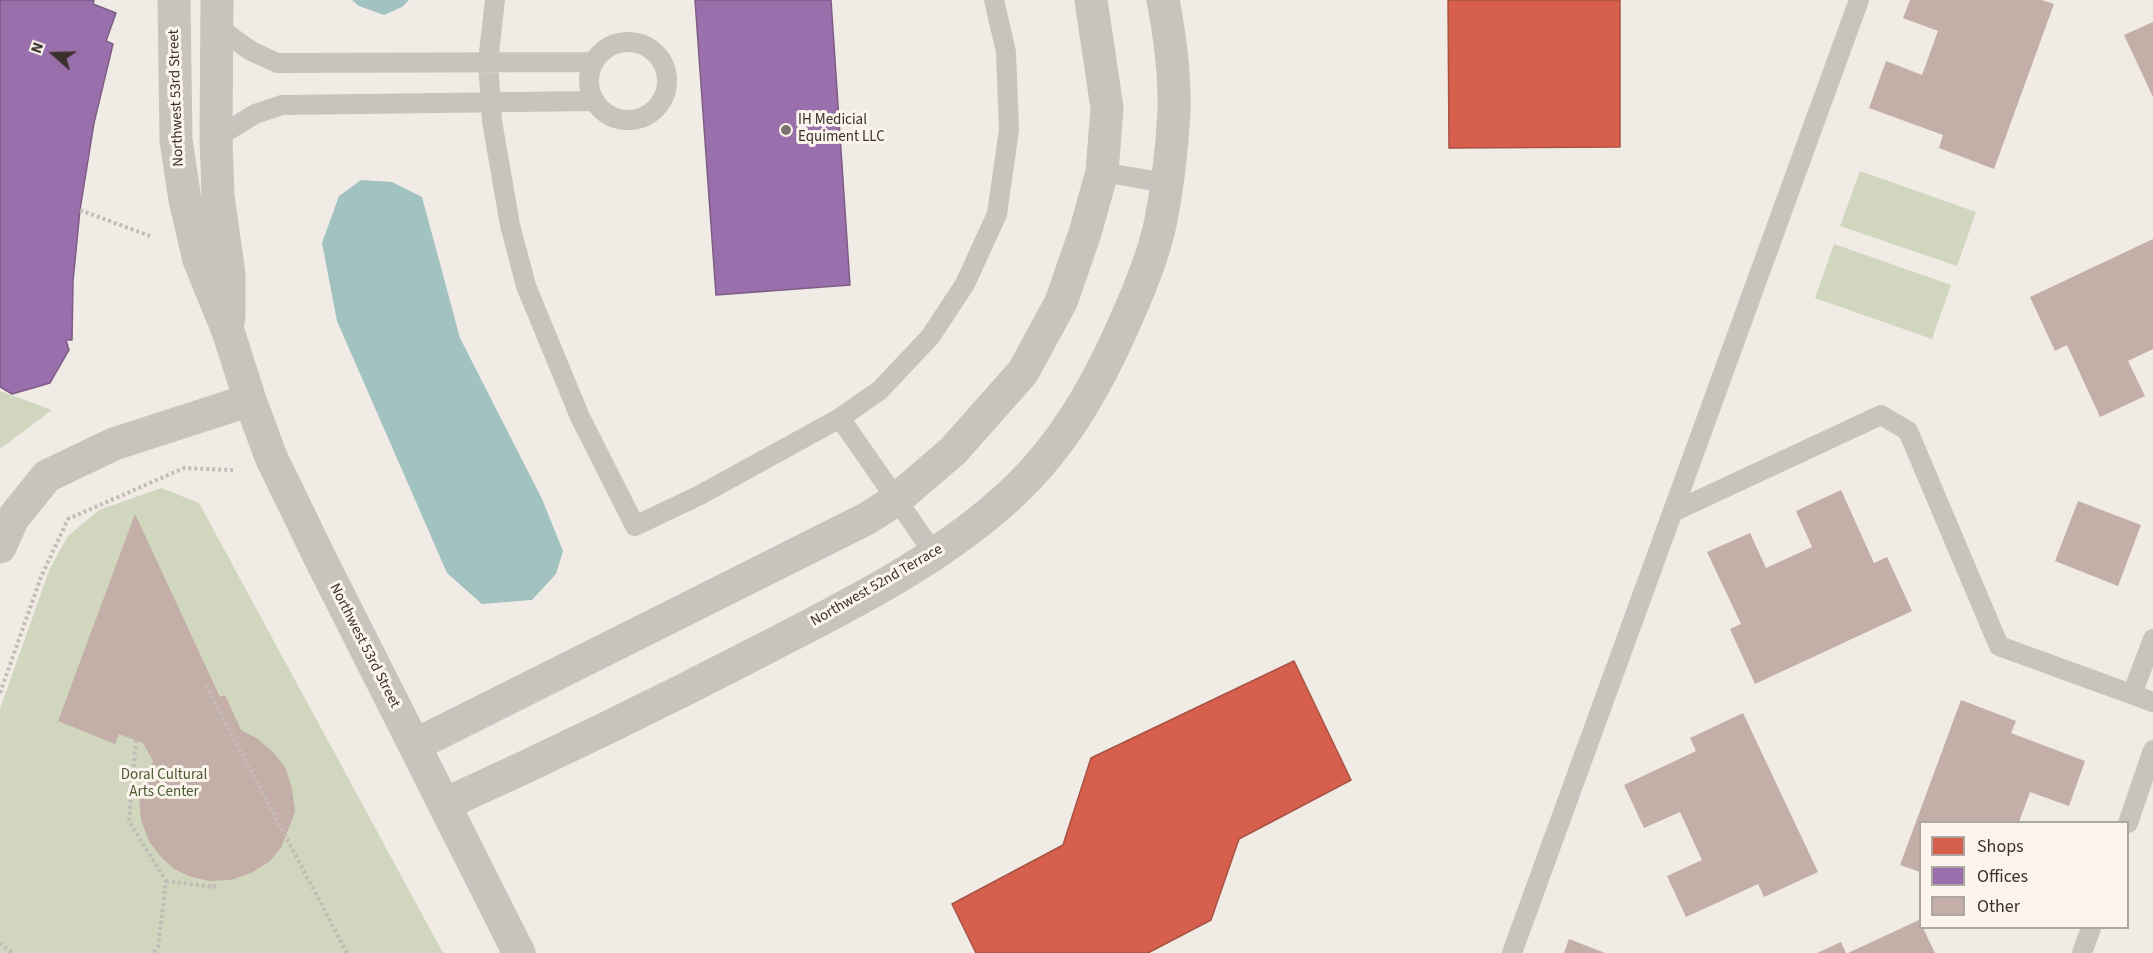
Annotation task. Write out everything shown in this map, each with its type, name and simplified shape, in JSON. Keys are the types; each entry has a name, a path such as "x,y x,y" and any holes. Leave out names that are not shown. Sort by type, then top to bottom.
{"street":[{"name":"Northwest 53rd Street","path":"174,0 174,96 179,166 199,260 228,332 271,457 519,953"},
{"path":"415,745 868,518 897,499 953,451 1023,372 1061,302 1085,233 1102,172 1107,108 1091,0"},
{"name":"Northwest 52nd Terrace","path":"445,804 720,672 848,605 935,555 1000,504 1036,470 1079,414 1107,364 1138,291 1160,226 1174,111 1170,38 1162,0"},
{"name":"Northwest 53rd Street","path":"211,8 218,195 229,274 228,332"},
{"path":"0,547 13,518 47,476 114,444 250,400"}],"lane":[{"path":"495,0 488,62 491,103 510,225 526,286 580,417 635,526 700,495 840,418 880,390 930,337 965,284 997,214 1009,130 1006,52 994,0"},
{"path":"1512,953 1859,0"},
{"path":"211,8 251,51 277,63 594,62"},
{"path":"636,42 648,47 658,56 664,67 667,79 665,92 650,112 639,118 627,120 614,117 603,111 595,101 589,82 594,62 601,52 612,45 636,42"},
{"path":"216,138 255,114 282,105 595,101"},
{"path":"1102,172 1166,183"},
{"path":"1673,512 1881,415 1908,431 1999,646 2153,702"},
{"path":"840,418 935,555"},
{"path":"2132,694 2153,639"},
{"path":"2128,821 2153,750"},
{"path":"2082,953 2090,929"}],"path":[{"path":"80,210 150,236"},
{"path":"0,693 41,577 68,519 184,468 233,471"},
{"path":"206,685 346,953"},
{"path":"136,740 129,821 166,881 158,947 153,953"},
{"path":"166,881 214,887 214,881"},
{"path":"0,943 12,953"}],"green space":[{"path":"1860,171 1976,212 1957,266 1840,226"},
{"path":"1834,244 1951,285 1932,339 1815,298"},
{"path":"0,391 52,410 0,449"},
{"name":"Doral Cultural Arts Center","path":"161,488 199,503 443,953 0,953 0,709 50,568 68,536 99,510"}],"water":[{"path":"352,0 409,0 402,7 384,15 359,6"},
{"path":"361,180 392,182 422,197 460,338 542,499 563,551 556,574 532,600 482,604 447,573 337,321 322,243 339,196"}],"building: Shops":[{"path":"1448,0 1620,0 1620,147 1449,148"},
{"path":"1294,661 1351,780 1239,839 1211,920 1148,953 976,953 952,904 1063,845 1091,758"}],"building: Offices":[{"path":"0,0 94,0 93,4 116,13 106,41 113,44 94,123 80,210 73,281 72,340 66,340 69,350 50,383 12,394 0,387"},
{"path":"695,0 831,0 850,285 716,295"}],"building: Other":[{"path":"1910,0 2042,0 2054,4 1994,169 1939,148 1943,135 1869,108 1886,61 1922,75 1938,31 1903,18"},
{"path":"2153,22 2153,97 2124,35"},
{"path":"2153,239 2153,349 2128,361 2145,396 2100,417 2067,345 2055,351 2030,297"},
{"path":"1841,490 1874,563 1887,557 1912,611 1755,684 1730,629 1741,624 1707,552 1750,533 1766,568 1812,547 1796,511"},
{"path":"2078,501 2141,525 2118,586 2055,561"},
{"path":"135,514 220,697 225,695 241,730 258,739 274,753 286,769 292,789 295,812 281,848 269,862 251,873 231,880 210,881 191,877 174,869 149,841 141,820 139,797 144,779 153,761 143,743 119,734 115,744 58,721"},
{"path":"1961,700 2016,721 2011,733 2085,761 2069,806 2030,792 2019,821 1919,821 1919,872 1900,865"},
{"path":"1743,713 1818,872 1764,897 1758,884 1686,917 1667,876 1702,860 1680,812 1644,828 1624,785 1696,751 1690,738"},
{"path":"1919,920 1919,929 1923,929 1935,953 1848,953"},
{"path":"1569,939 1605,953 1564,953"},
{"path":"1841,942 1846,953 1817,953"}],"place":[{"name":"IH Medicial Equiment LLC","path":"786,130"}]}
